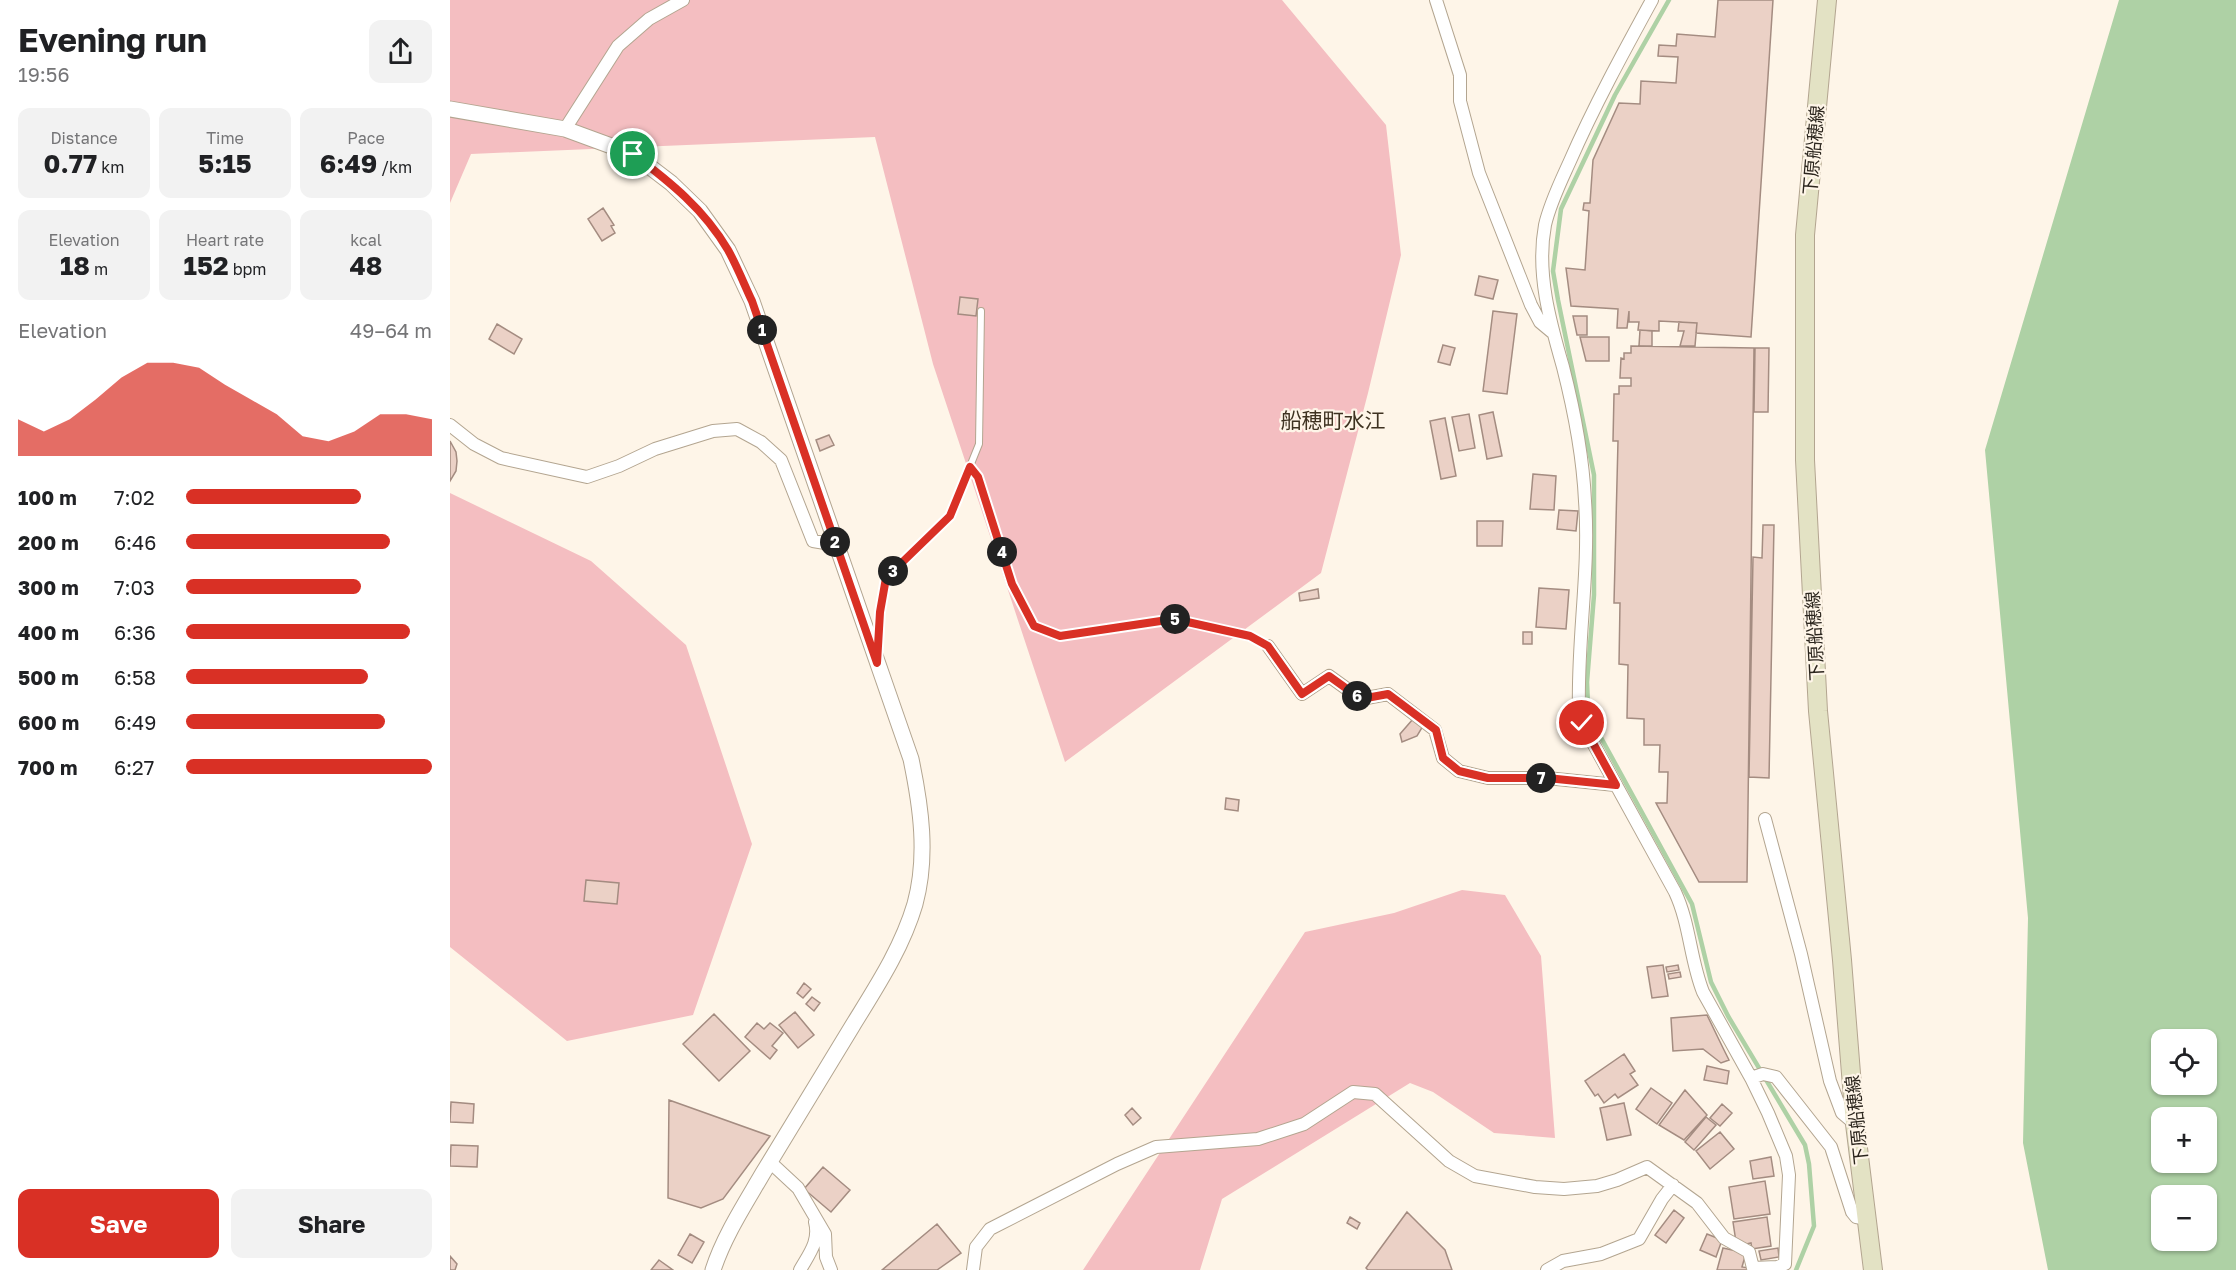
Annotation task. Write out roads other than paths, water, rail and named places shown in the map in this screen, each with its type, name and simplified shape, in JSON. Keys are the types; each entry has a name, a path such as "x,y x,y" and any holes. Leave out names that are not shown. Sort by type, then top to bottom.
{"main road":[{"name":"下原船穂線","path":"1827,0 1805,235 1805,460 1818,711 1855,1124 1873,1270"}],"street":[{"path":"565,129 618,46 650,19 683,0"},
{"path":"1436,0 1460,75 1460,100 1479,173 1531,305 1540,322 1552,332"},
{"path":"974,1270 976,1247 990,1229 1117,1164 1156,1147 1258,1139 1304,1124 1353,1092 1375,1094 1449,1161 1474,1176 1535,1187 1564,1189 1597,1186 1647,1167 1697,1203 1724,1238 1749,1252 1752,1269 1776,1269 1785,1264 1789,1175 1786,1156 1768,1113 1757,1076 1701,986 1684,912 1582,723 1579,709 1586,502 1575,422 1546,299 1545,225 1558,188 1589,117 1652,0"},
{"path":"450,109 565,129 633,154 671,183 700,211 728,250 752,301 911,759 922,822 922,858 915,903 894,958 770,1162 735,1223 713,1270"},
{"path":"450,425 474,444 501,458 587,477 620,466 655,449 713,431 737,429 761,441 782,460 813,541 837,545"},
{"path":"1268,646 1302,694 1329,676 1361,699 1388,694 1436,730 1443,758 1459,771 1488,778 1547,778 1616,785"},
{"path":"1765,819 1801,954 1830,1081 1842,1113 1855,1124"},
{"path":"1757,1076 1776,1077 1830,1147 1852,1212 1856,1217 1868,1219"},
{"path":"770,1162 798,1188 825,1234 826,1257 831,1270"},
{"path":"1547,1270 1563,1260 1601,1254 1639,1239 1662,1198 1673,1185"},
{"path":"800,1270 816,1242 817,1231 812,1214"}],"lane":[{"path":"877,663 880,612 886,578 950,516 979,444 981,311"}],"waterway":[{"path":"1669,0 1615,95 1561,209 1553,271 1594,475 1594,595 1587,682 1588,705 1593,723 1692,904 1711,982 1728,1016 1805,1145 1809,1164 1814,1226 1796,1270"}],"district":[{"name":"船穂町水江","path":"1333,420"}]}
